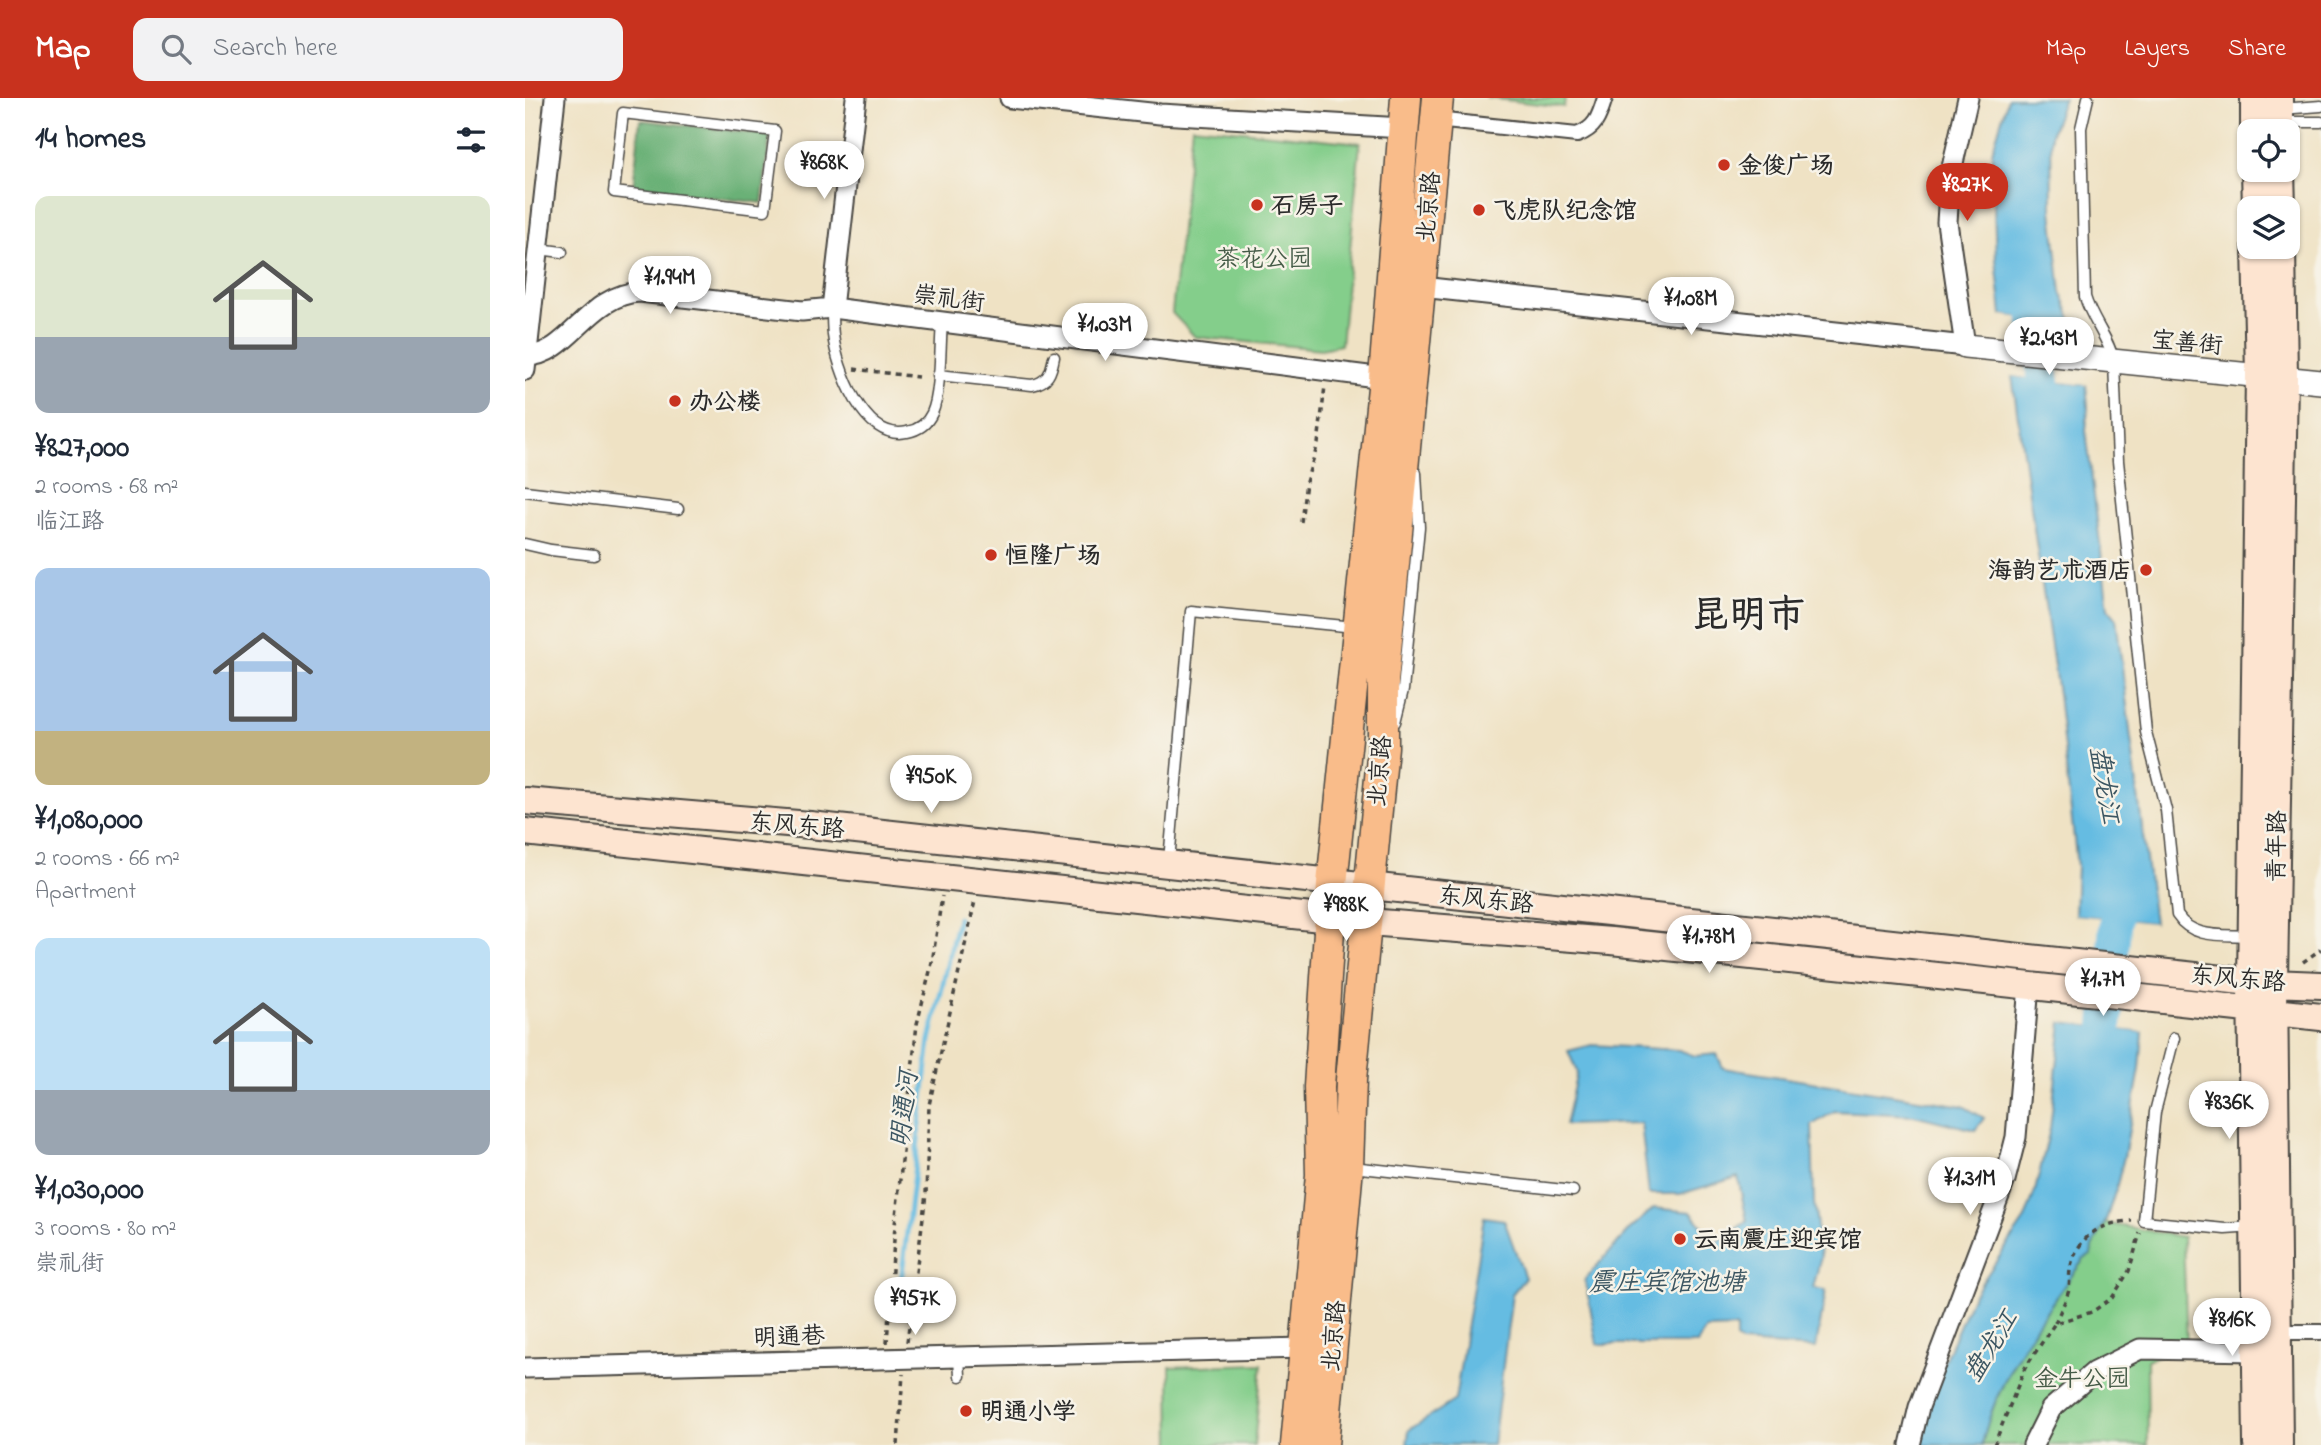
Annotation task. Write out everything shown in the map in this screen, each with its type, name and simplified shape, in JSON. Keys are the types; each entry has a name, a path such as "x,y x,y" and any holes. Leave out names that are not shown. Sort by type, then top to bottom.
{"main road":[{"name":"北京路","path":"1296,1445 1321,1175 1319,1087 1332,884 1384,379 1406,98"},
{"path":"2254,98 2254,119"},
{"name":"北京路","path":"1323,1445 1347,1167 1351,1080 1383,747 1383,681 1437,109"},
{"name":"青年路","path":"2257,259 2271,376 2262,982 2277,1332 2279,1445"},
{"name":"青年路","path":"2262,982 2252,936 2271,376 2281,259"},
{"name":"东风东路","path":"525,801 810,825 1332,884 2262,982 2321,985"},
{"name":"东风东路","path":"525,832 1330,919 1611,941 2321,1017"},
{"name":"青年路","path":"2257,1445 2254,1227 2263,1012"}],"street":[{"path":"526,363 555,98"},
{"path":"832,308 856,98"},
{"path":"1010,98 1160,114 1403,128"},
{"path":"1437,109 1577,135 1590,130 1601,112 1605,98"},
{"path":"1421,287 1965,346 1947,222 1950,176 1968,98"},
{"name":"崇礼街","path":"526,363 550,350 602,304 625,293 640,292 803,311 832,308 1384,379"},
{"name":"宝善街","path":"1965,346 2321,382"},
{"path":"1910,1445 1919,1407 2005,1180 2016,1137 2029,986"},
{"path":"2277,1332 2321,1332"},
{"name":"明通巷","path":"525,1368 895,1357 959,1366 1305,1348"},
{"path":"2033,1445 2051,1409 2094,1372 2140,1349 2255,1350"}],"lane":[{"path":"2088,98 2081,128 2085,297 2090,313 2111,349 2108,362 2146,732 2166,810 2177,915 2183,925 2195,933 2252,936"},
{"path":"2280,115 2321,106"},
{"path":"623,113 775,131 765,210 614,192 623,113"},
{"path":"2280,115 2321,122"},
{"path":"539,249 562,252"},
{"path":"832,308 834,343 852,394 863,414 883,430 901,434 914,431 928,420 935,405 942,322"},
{"path":"938,375 1032,386 1049,376 1054,357"},
{"path":"525,491 678,509"},
{"path":"525,544 594,555"},
{"path":"1168,865 1191,611 1359,627"},
{"path":"2174,1038 2155,1112 2144,1221 2225,1228 2254,1227"},
{"path":"1347,1167 1573,1191"}],"path":[{"path":"1301,522 1306,482 1318,444 1327,371"},
{"path":"872,372 918,377"},
{"path":"898,1445 895,1225 917,1024 932,963 937,916 946,877"},
{"path":"895,1357 926,1194 929,1105 935,1069 974,916 978,881"},
{"path":"2055,1323 2092,1312 2112,1297 2129,1271 2144,1221"},
{"path":"1994,1445 2025,1368 2055,1323 2069,1290 2070,1268 2079,1248 2094,1231 2115,1222"}],"green space":[{"path":"1487,98 1565,98 1564,107"},
{"path":"640,120 770,135 762,203 633,188"},
{"name":"茶花公园","path":"1192,126 1360,143 1341,345 1321,349 1195,337 1172,313"},
{"name":"金牛公园","path":"2105,1223 2183,1237 2187,1343 2147,1360 2148,1445 1982,1445 1998,1395 2023,1347 2084,1259 2091,1255 2092,1247"},
{"path":"1262,1364 1254,1445 1171,1445 1170,1367"}],"water":[{"path":"2008,98 2064,98 2051,134 2052,210 2061,292 2074,326 2002,315 1996,259 1992,152"},
{"path":"2012,376 2086,385 2086,431 2108,608 2116,618 2154,923 2075,915 2077,866 2058,694"},
{"path":"2062,1022 2143,1032 2140,1069 2124,1157 2105,1223 2092,1247 2091,1255 2084,1259 2023,1347 1998,1395 1982,1445 1916,1445 1924,1407 1972,1297 2025,1219 2035,1191 2050,1129"},
{"name":"震庄宾馆池塘","path":"1592,1045 1679,1050 1695,1056 1717,1054 1723,1068 1963,1106 1984,1118 1975,1130 1914,1115 1835,1111 1812,1125 1814,1203 1821,1257 1813,1288 1826,1290 1816,1348 1741,1343 1736,1339 1736,1328 1706,1329 1697,1344 1597,1344 1585,1279 1630,1229 1654,1208 1691,1212 1716,1243 1747,1221 1738,1177 1680,1194 1649,1194 1641,1123 1565,1125 1577,1072 1568,1051"},
{"path":"1484,1217 1504,1220 1525,1278 1512,1294 1493,1445 1407,1445 1409,1430 1455,1400"}],"pier":[{"path":"2002,315 2074,326 2075,329 2002,319"},
{"path":"2012,373 2085,381 2086,385 2012,376"},
{"path":"2075,915 2154,923 2154,926 2074,918"},
{"path":"2063,1018 2144,1029 2143,1032 2062,1022"}],"waterway":[{"name":"盘龙江","path":"2028,279 2050,421"},
{"name":"盘龙江","path":"2102,1070 2116,915 2115,878"},
{"name":"明通河","path":"898,1307 930,1040 958,918"}],"place":[{"name":"金俊广场","path":"1724,165"},
{"name":"石房子","path":"1257,205"},
{"name":"飞虎队纪念馆","path":"1479,210"},
{"name":"办公楼","path":"675,401"},
{"name":"恒隆广场","path":"991,555"},
{"name":"海韵艺术酒店","path":"2146,570"},
{"name":"云南震庄迎宾馆","path":"1680,1239"},
{"name":"明通小学","path":"966,1411"}],"district":[{"name":"昆明市","path":"1748,613"}]}
